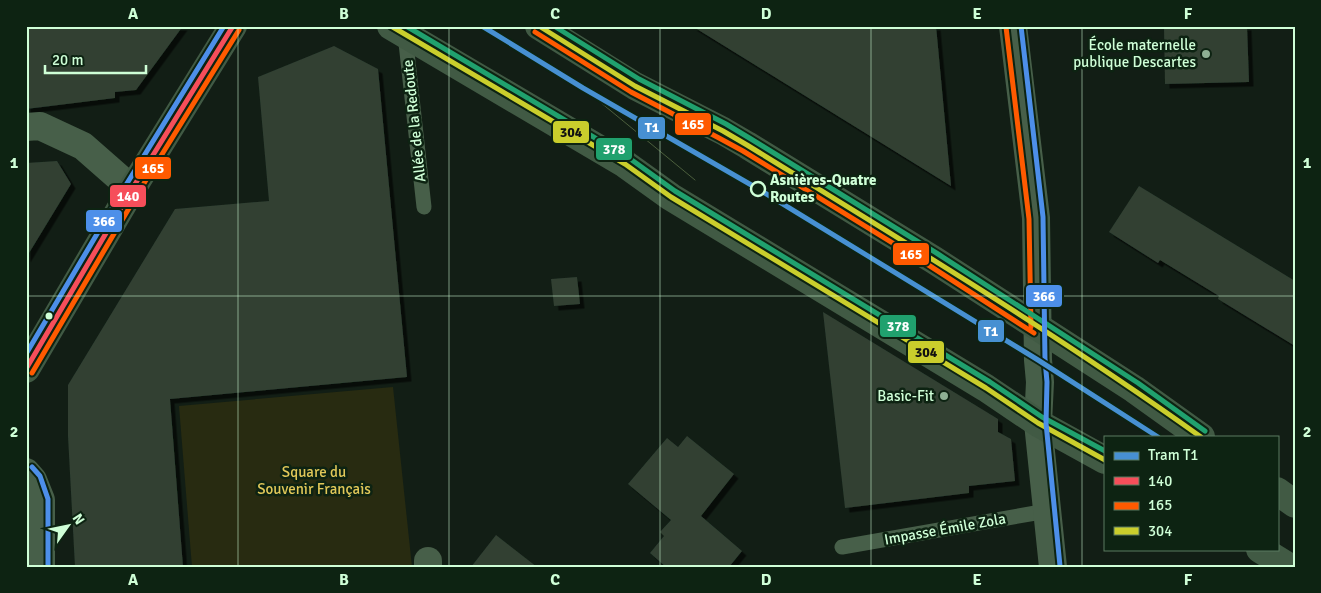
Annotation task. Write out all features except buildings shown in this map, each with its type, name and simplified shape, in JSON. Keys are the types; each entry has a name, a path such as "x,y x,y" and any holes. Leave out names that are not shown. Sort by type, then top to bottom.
{"main road":[{"path":"26,369 132,189 233,26"},
{"path":"539,26 634,86 723,130 934,260 1134,389 1200,436"},
{"path":"398,30 625,164 671,197 986,388 1038,423 1104,459"},
{"path":"1278,492 1295,504"},
{"path":"1262,550 1289,567"}],"street":[{"path":"1013,26 1036,218 1040,382 1038,423 1053,567"},
{"path":"26,127 40,126 83,146 132,189"},
{"path":"26,472 33,480 41,500 41,567"}],"lane":[{"name":"Allée de la Redoute","path":"398,30 424,207"},
{"name":"Impasse Émile Zola","path":"842,547 1047,511"}],"green space":[{"name":"Square du Souvenir Français","path":"393,387 412,567 192,567 179,406"}],"tram line":[{"name":"T1","path":"482,26 583,88 760,190 1038,360 1156,436"},
{"path":"583,88 695,180"}],"transit line":[{"name":"366","path":"26,354 126,185 224,26"},
{"name":"140","path":"26,369 132,189 233,26"},
{"name":"304","path":"391,26 625,164 671,197 986,388 1038,423 1104,459"},
{"name":"378","path":"406,26 629,158 675,191 990,382 1042,417 1104,450"},
{"name":"304","path":"539,26 635,86 747,145 919,251 1090,360 1200,436"},
{"name":"378","path":"554,26 639,79 726,124 938,254 1138,383 1205,431"},
{"name":"366","path":"1021,26 1043,217 1047,382 1046,423 1060,566"},
{"name":"165","path":"1006,27 1029,219 1031,327"},
{"name":"165","path":"32,373 138,193 239,30"},
{"name":"165","path":"535,32 631,92 743,151 930,266 1034,333"},
{"name":"366","path":"32,467 40,476 48,499 48,567"}],"place":[{"name":"École maternelle publique Descartes","path":"1206,54"},
{"name":"Asnières-Quatre Routes","path":"758,189"},
{"name":"Basic-Fit","path":"944,396"}]}
